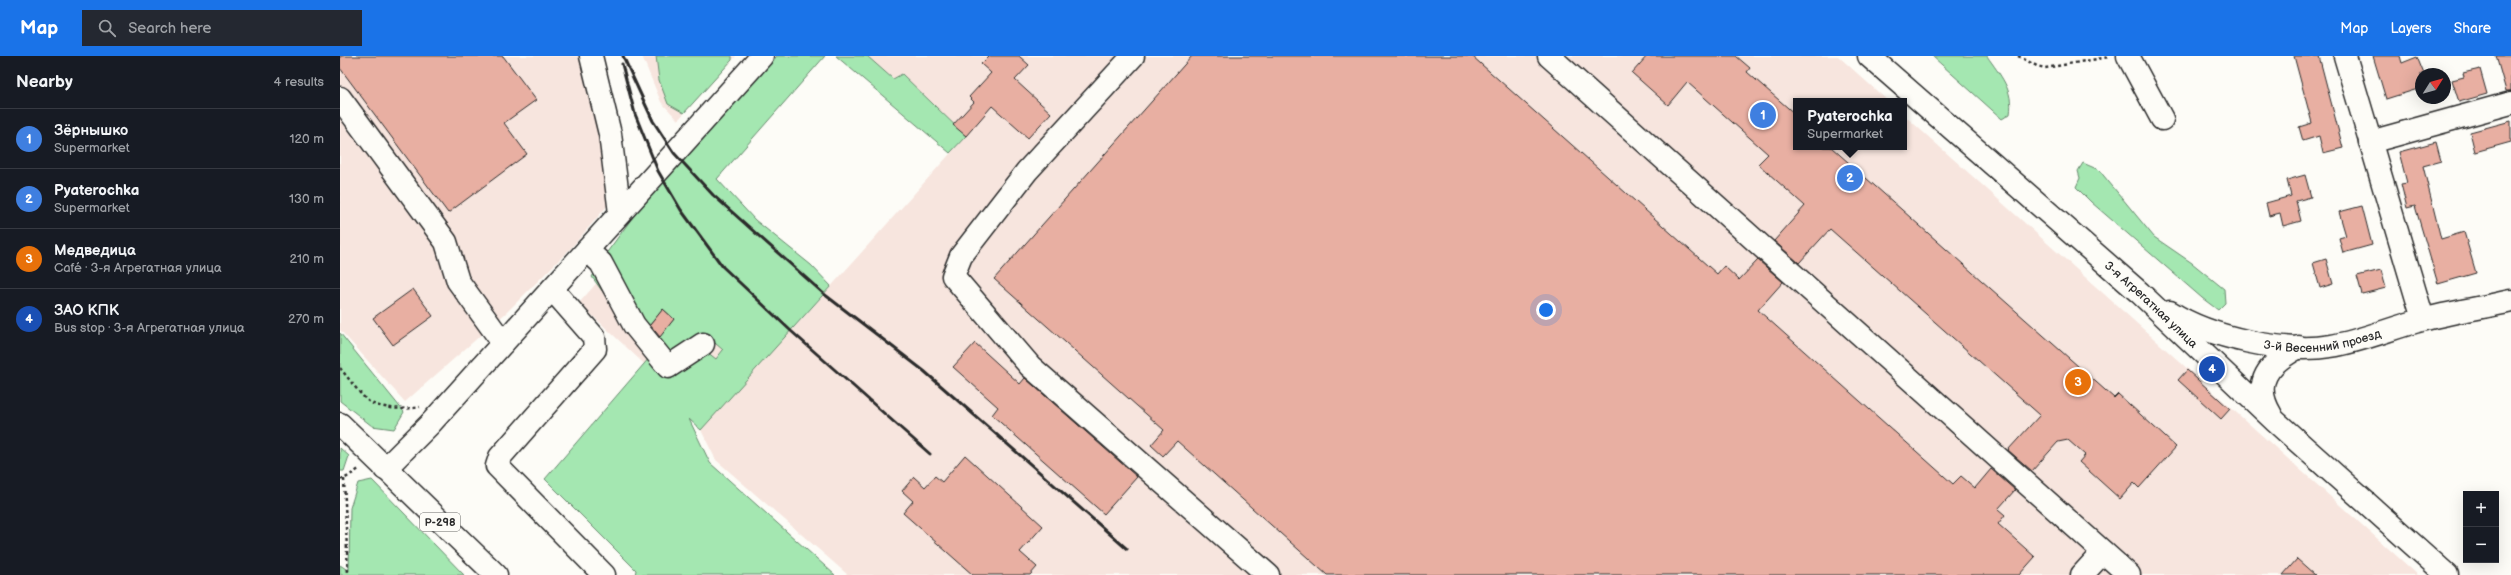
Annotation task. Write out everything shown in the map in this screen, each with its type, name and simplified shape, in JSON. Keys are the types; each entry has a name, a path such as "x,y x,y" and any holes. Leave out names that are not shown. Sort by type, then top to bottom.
{"main road":[{"path":"591,56 610,134 620,213"},
{"path":"385,469 430,424 762,56"},
{"path":"1133,56 1027,171 961,256 953,276 1030,366 1268,575"},
{"path":"1549,56 2129,575"},
{"name":"3-я Агрегатная улица","path":"1869,56 2140,293 2275,421 2447,575"},
{"path":"2128,56 2162,119"},
{"path":"2345,56 2423,319"},
{"path":"340,98 446,242 458,281 503,343"},
{"path":"2370,142 2511,103"},
{"path":"587,250 601,263 634,325 668,367 704,344"},
{"path":"552,289 594,337 594,349 500,457 497,466 604,575"},
{"name":"3-й Весенний проезд","path":"2140,293 2176,316 2218,335 2259,344 2299,347 2329,347 2423,319 2510,304"},
{"path":"2275,421 2266,407 2262,391 2264,377 2272,365 2299,347"},
{"name":"Р-298","path":"340,424 496,575"},
{"path":"2082,575 2103,552"}],"path":[{"path":"2018,56 2037,66 2045,68 2116,56"},
{"path":"340,368 370,403 409,409 423,404"},
{"path":"340,479 344,479 348,575"}],"shaded area":[{"path":"340,56 586,56 614,198 571,248 507,312 405,402 340,330"},
{"path":"642,56 736,56 678,120 661,102"},
{"path":"867,56 1838,56 1885,98 1793,98 1793,150 1907,150 1907,118 2418,575 848,575 716,460 701,430 700,416 579,303 668,202 791,331 966,136 901,74 893,79"}],"green space":[{"path":"656,56 732,56 732,60 684,113 668,104 659,80"},
{"path":"777,56 825,56 717,179 755,220 811,265 831,286 701,430 689,419 710,463 835,575 635,575 636,570 545,479 650,357 592,277 605,255 638,210","holes":["663,309 674,319 659,337 648,327","715,343 723,350 716,359 707,352"]},
{"path":"836,56 867,56 893,79 902,74 966,136 950,153"},
{"path":"1932,56 1987,56 2001,76 2008,90 2011,105 2010,114 2002,119"},
{"path":"2083,163 2099,170 2154,237 2192,263 2224,289 2225,303 2218,310 2202,298 2091,202 2076,187 2080,178 2078,171"},
{"path":"340,333 404,412 394,429 372,426 340,401"},
{"path":"340,448 349,456 344,471 340,471"},
{"path":"372,480 464,575 340,575 340,565 349,571 350,508 358,483"}],"building":[{"path":"340,56 503,56 536,100 504,123 527,154 448,213 340,68"},
{"path":"989,56 1019,56 1029,65 1015,80 1051,113 1028,138 992,106 966,136 953,125 974,102 969,97 991,73 981,64"},
{"path":"1192,56 1472,56 1717,274 1724,266 1739,280 1758,260 1783,282 1758,310 1953,484 1961,476 1975,488 1991,469 2015,490 1998,509 2005,515 1998,524 2035,557 2019,575 1327,575 1177,441 1163,456 1151,445 1164,430 994,279"},
{"path":"1647,56 1736,56 1750,68 1747,72 1793,112 1793,150 1834,150 2114,398 2118,394 2176,447 2139,488 2134,483 2120,499 2079,462 2085,455 2068,440 2058,442 2032,471 2008,450 2040,415 1830,229 1799,263 1774,241 1805,206 1758,164 1768,154 1687,82 1668,105 1632,73"},
{"path":"2294,56 2319,56 2343,148 2323,153 2319,136 2303,141 2299,127 2312,123"},
{"path":"2373,56 2400,56 2402,63 2417,57 2422,68 2415,68 2415,90 2386,99"},
{"path":"2496,56 2511,56 2511,91 2506,91"},
{"path":"2480,69 2487,94 2459,102 2452,80 2464,77 2463,73"},
{"path":"2511,121 2511,142 2475,152 2470,132"},
{"path":"2436,142 2441,161 2423,166 2441,239 2464,232 2476,273 2438,284 2415,206 2407,208 2401,184 2407,183 2399,152"},
{"path":"2305,175 2311,197 2296,201 2301,221 2283,226 2280,213 2269,216 2266,203 2291,196 2287,180"},
{"path":"2362,206 2372,245 2343,253 2339,238 2346,236 2339,212"},
{"path":"2326,259 2333,284 2320,288 2313,263"},
{"path":"2381,270 2386,288 2362,294 2357,276"},
{"path":"413,289 433,316 393,345 373,318"},
{"path":"663,309 674,319 660,337 650,325"},
{"path":"975,343 1020,384 1025,378 1137,477 1104,514 992,415 998,407 953,367"},
{"path":"2187,370 2230,409 2221,419 2178,380"},
{"path":"965,455 1043,526 1020,552 1037,567 1030,575 973,575 903,513 913,501 902,491 914,477 925,487 935,476 942,482"},
{"path":"2297,559 2315,575 2283,575"}],"railway":[{"path":"623,56 653,121 674,153 713,195 824,294 924,371 1127,549"},
{"path":"622,64 635,114 658,171 681,210 723,267 791,331 930,454"}],"place":[{"name":"Зёрнышко","path":"1763,115"},
{"name":"Pyaterochka","path":"1850,178"},
{"name":"ЗАО КПК","path":"2212,369"},
{"name":"Медведица","path":"2078,382"}]}
